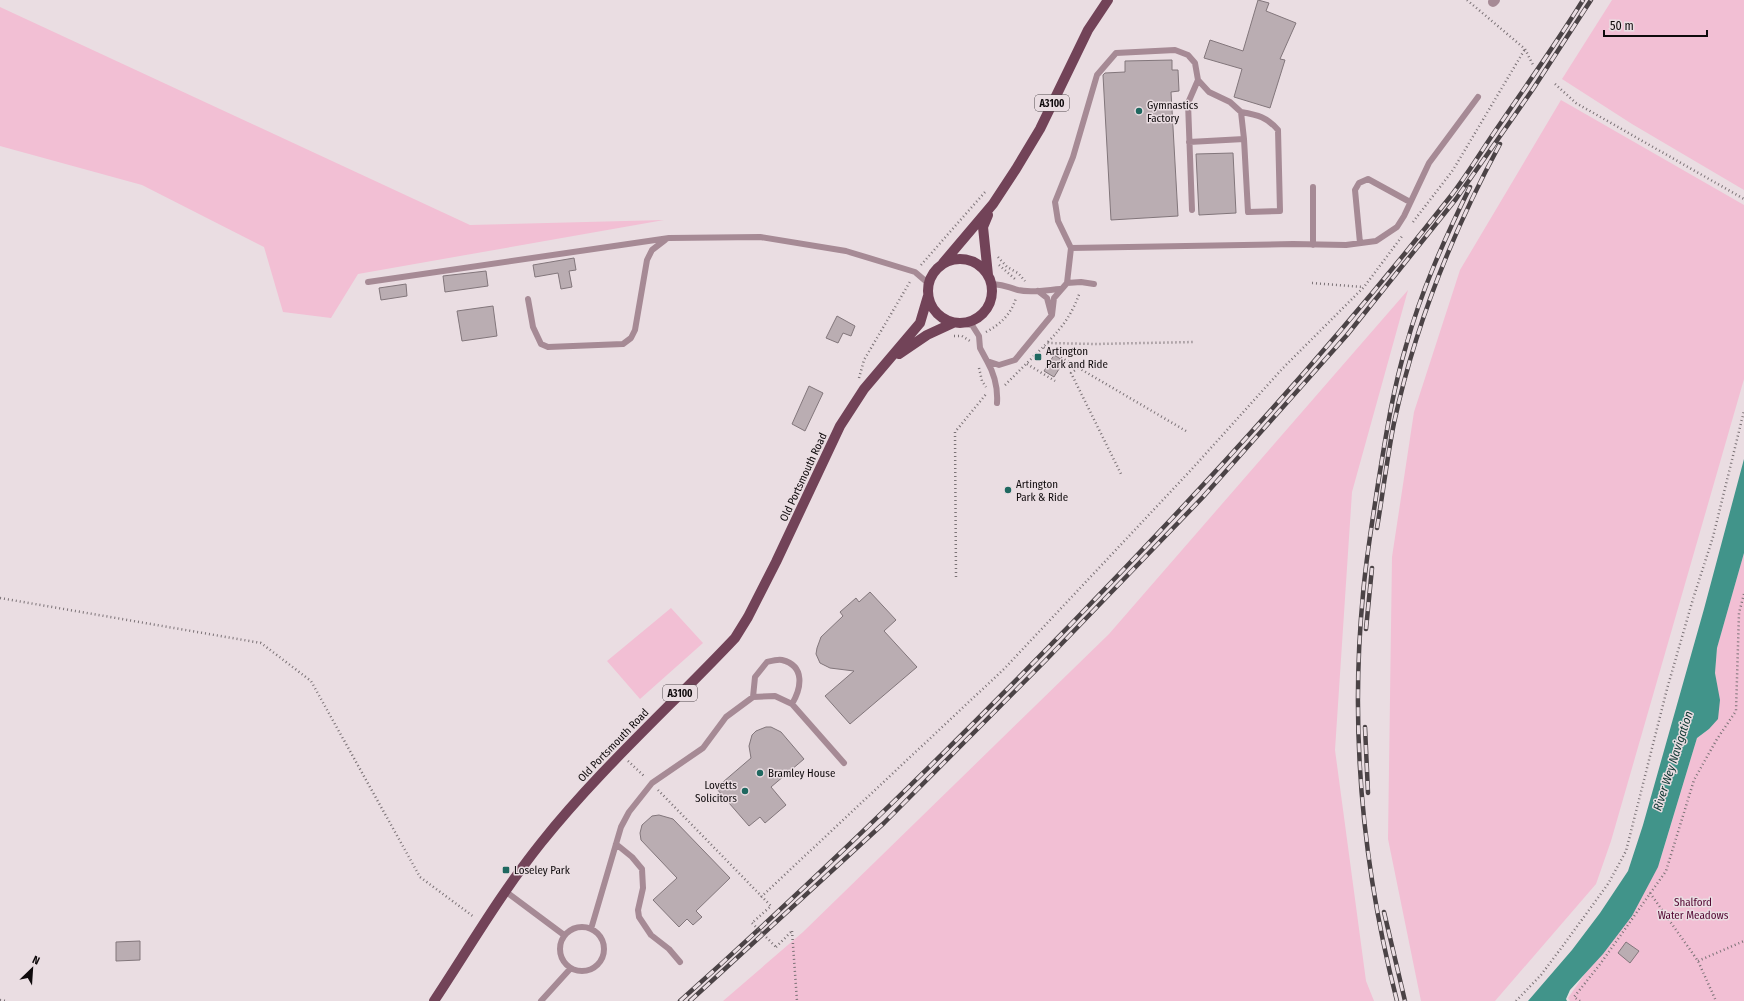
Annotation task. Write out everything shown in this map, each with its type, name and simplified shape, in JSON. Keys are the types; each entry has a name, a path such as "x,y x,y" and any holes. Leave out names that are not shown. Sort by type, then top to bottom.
{"main road":[{"name":"A3100","path":"988,275 983,226 993,204 1040,129 1088,30 1108,0"},
{"name":"A3100","path":"943,264 993,204"},
{"path":"955,259 968,260 980,265 988,275 993,284 992,299 987,311 977,320 965,324 952,323 941,318 932,308 928,296 928,284 934,272 943,264 955,259"},
{"name":"Old Portsmouth Road","path":"434,1001 505,891 546,836 587,788 735,638 748,617 776,562 840,426 864,389 920,323 928,296"},
{"name":"Old Portsmouth Road","path":"889,360 927,335 952,323"}],"lane":[{"path":"1067,283 1071,248 1058,221 1055,202 1073,156 1098,75 1116,53 1175,50 1188,55 1195,63 1198,80 1209,92 1230,102 1241,112 1257,114 1271,122 1278,130 1280,211 1248,212 1241,112"},
{"path":"1192,210 1188,103 1198,80"},
{"path":"1071,248 1293,244 1346,245 1376,241 1396,227 1429,163 1478,97"},
{"path":"1189,142 1244,139"},
{"path":"1360,243 1355,190 1359,183 1368,179 1410,202"},
{"path":"1313,187 1313,245"},
{"path":"368,282 669,238 760,237 846,251 915,272 928,284"},
{"path":"528,300 533,327 540,344 548,348 623,344 631,338 635,330 647,260 652,250 669,238"},
{"path":"987,361 999,365 1015,360 1052,315 1054,298 1060,289 1067,283 1094,284"},
{"path":"993,284 1005,285 1019,290 1038,291 1060,289"},
{"path":"1038,291 1047,298 1052,315"},
{"path":"965,324 972,325 979,336 980,348 992,370 998,391 997,403"},
{"path":"753,697 755,676 767,662 782,660 795,667 800,680 799,692 792,704"},
{"path":"591,929 621,827 629,812 652,783 703,748 726,717 753,697 775,696 792,704 844,763"},
{"path":"616,844 642,869 643,888 638,910 639,917 651,935 669,949 680,962"},
{"path":"505,891 564,935"},
{"path":"579,927 591,929 598,933 604,943 602,960 591,970 583,972 570,970 564,964 559,952 560,944 564,935 579,927"},
{"path":"541,1001 570,970"}],"path":[{"path":"1467,0 1525,49 1533,65"},
{"path":"1411,225 1453,170 1525,49"},
{"path":"1555,84 1576,103 1744,199"},
{"path":"761,897 1004,668 1191,470 1283,368 1364,287 1406,231"},
{"path":"1312,283 1364,287"},
{"path":"1186,431 1043,347 1047,342 1096,344 1194,342"},
{"path":"1027,364 1055,381"},
{"path":"1078,368 1071,373 1122,476"},
{"path":"956,577 956,432 988,391"},
{"path":"1516,1001 1541,975 1608,884 1618,868 1626,850 1666,689 1713,537 1744,411"},
{"path":"1580,1001 1574,997 1601,963 1666,871 1694,780 1717,739 1736,711 1739,613 1744,594"},
{"path":"0,598 261,643 311,681 420,877 484,923"},
{"path":"620,754 652,783 771,906 752,923 776,947 792,931 797,1001"},
{"path":"1650,893 1698,961 1716,1001"},
{"path":"1698,961 1744,941"},
{"path":"0,1000 6,1001"}],"green space":[{"path":"1612,0 1744,0 1744,190 1632,124 1562,79"},
{"path":"0,7 470,225 664,220 358,274 331,318 283,312 264,247 142,185 0,146"},
{"path":"1561,100 1744,205 1744,379 1611,841 1596,884 1495,1001 1421,1001 1388,839 1392,557 1414,412 1460,270"},
{"path":"1408,290 1352,492 1335,750 1366,981 1374,1001 723,1001 803,932 1109,634"},
{"name":"Shalford Water Meadows","path":"1744,553 1744,1001 1570,1001 1568,998 1624,918 1660,861 1697,738 1709,729 1717,685 1715,673 1717,648"},
{"path":"671,608 703,643 640,699 607,661"}],"water":[{"name":"River Wey Navigation","path":"1744,459 1744,553 1717,648 1715,673 1720,700 1718,719 1709,729 1697,738 1658,867 1632,916 1603,954 1570,990 1566,999 1567,1001 1528,1001 1572,950 1600,913 1628,871 1643,825 1704,609"}],"building":[{"path":"1258,0 1269,3 1266,11 1296,23 1280,59 1285,60 1270,108 1234,97 1242,69 1204,58 1210,40 1243,51"},
{"path":"1172,60 1172,70 1178,70 1179,91 1171,92 1178,216 1111,220 1103,75 1105,73 1125,72 1125,61"},
{"path":"1233,153 1236,213 1199,215 1196,154"},
{"path":"574,258 576,270 569,271 572,287 561,289 558,273 535,277 533,265"},
{"path":"486,271 488,286 445,292 443,276"},
{"path":"406,284 407,296 381,300 379,288"},
{"path":"493,306 497,336 462,341 457,311"},
{"path":"837,316 855,326 851,336 843,333 838,343 826,338"},
{"path":"1054,355 1064,361 1054,377 1044,371"},
{"path":"809,386 823,393 805,431 792,424"},
{"path":"870,592 896,620 884,631 917,667 850,724 825,696 854,671 830,668 820,663 816,654 821,637 843,616 840,612 856,598 859,602"},
{"name":"Bramley House","path":"766,727 771,727 781,732 804,759 771,787 786,805 765,823 760,817 749,826 716,788 751,758 749,746 752,735 756,731"},
{"path":"659,815 673,819 730,878 696,911 702,917 693,925 687,919 679,927 653,900 677,878 641,840 640,833 642,825 652,816"},
{"path":"140,941 140,960 116,961 116,942"},
{"path":"1626,942 1639,951 1630,963 1618,953"}],"railway":[{"path":"680,1001 906,790 1016,681 1070,626 1250,434 1332,341 1450,197 1583,0"},
{"path":"690,1001 884,823 1045,661 1203,497 1347,335 1456,199 1533,89 1591,0"},
{"path":"1377,528 1394,423 1424,315 1451,245 1500,144"},
{"path":"1397,1001 1385,951 1376,901 1362,799 1358,696 1359,645 1363,594 1369,542 1383,453 1401,364 1412,325 1426,285 1470,187"},
{"path":"1366,629 1372,568"},
{"path":"1365,727 1368,793"},
{"path":"1384,912 1405,1001"}],"place":[{"name":"Gymnastics Factory","path":"1139,111"},
{"name":"Artington Park and Ride","path":"1038,357"},
{"name":"Artington Park & Ride","path":"1008,490"},
{"name":"Bramley House","path":"760,773"},
{"name":"Lovetts Solicitors","path":"745,791"},
{"name":"Loseley Park","path":"506,870"}]}
